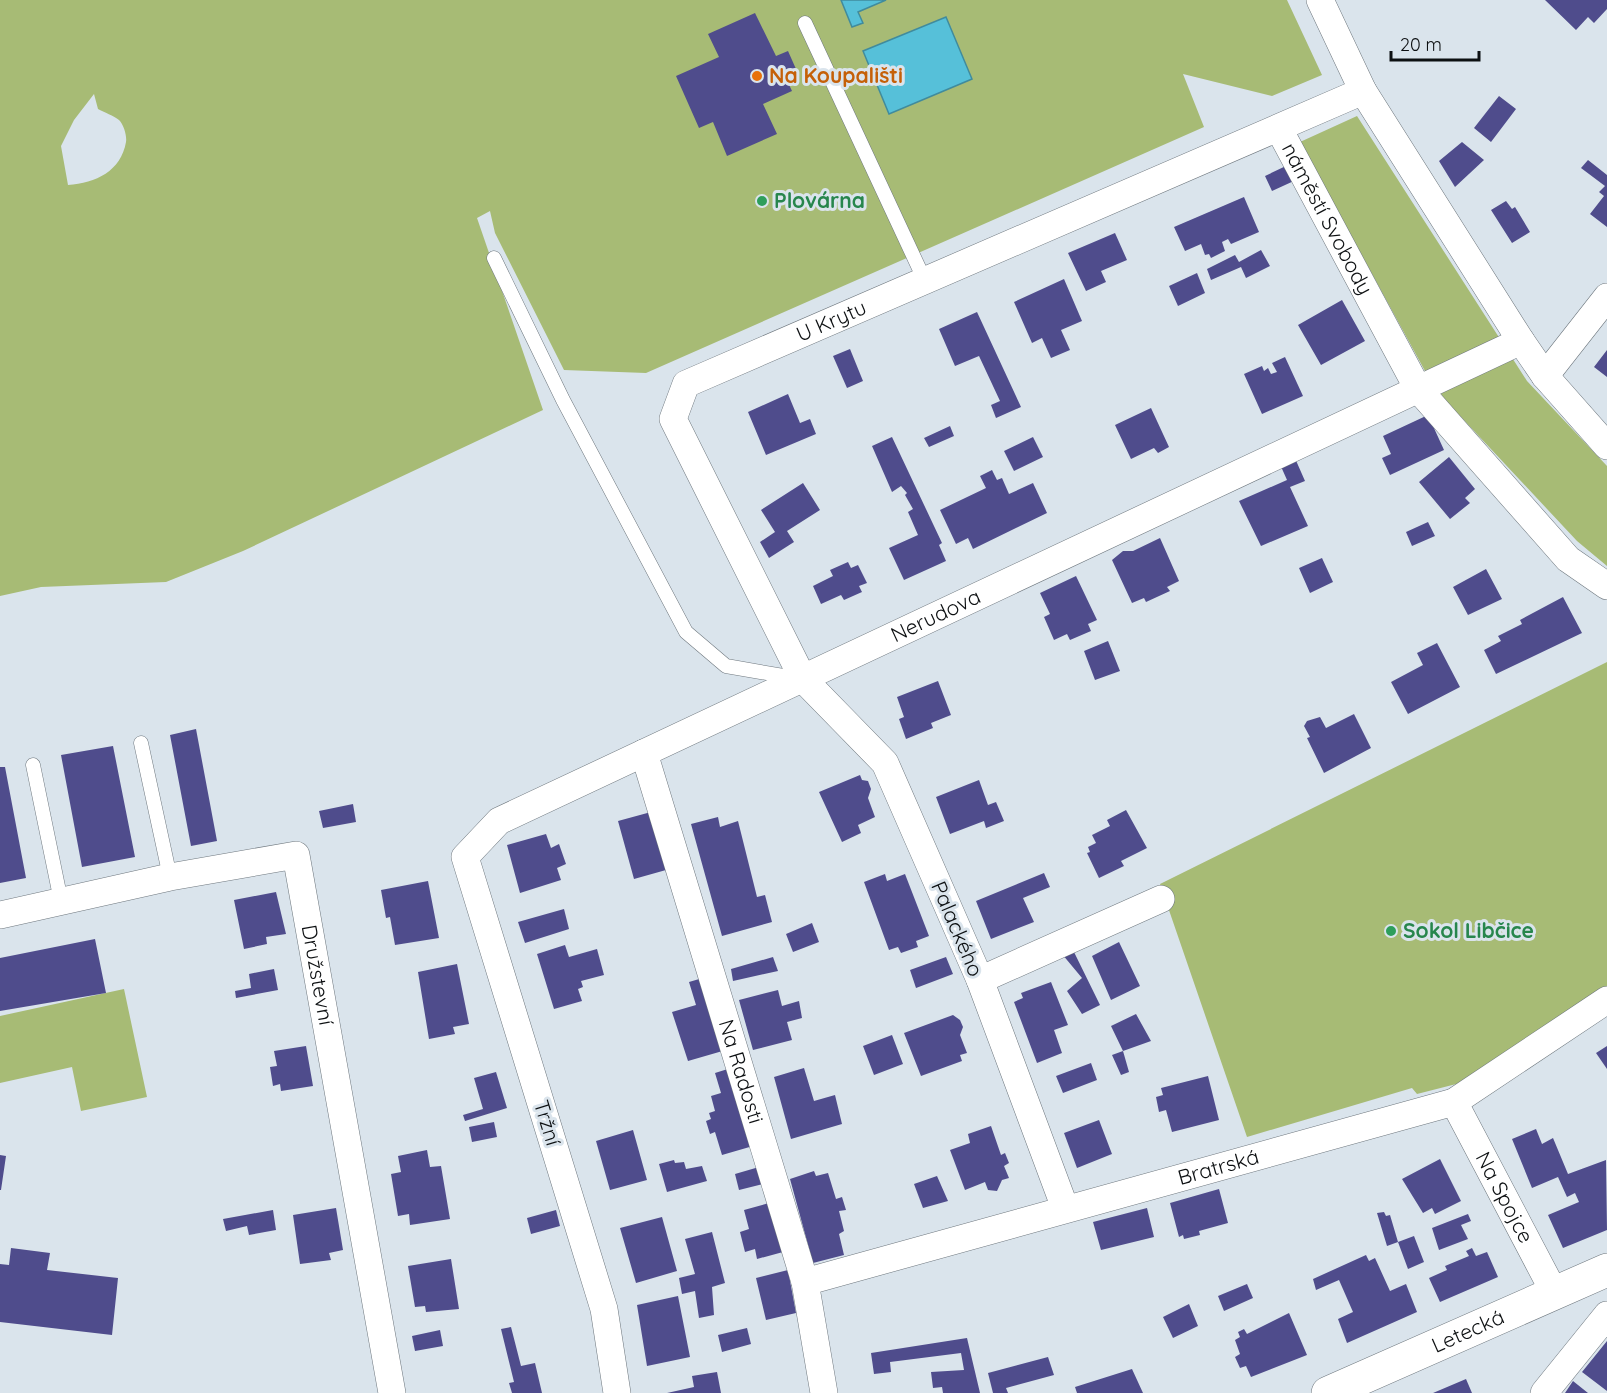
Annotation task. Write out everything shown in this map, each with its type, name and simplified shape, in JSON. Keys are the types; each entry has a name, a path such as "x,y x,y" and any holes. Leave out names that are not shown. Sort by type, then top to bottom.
{"street":[{"path":"1320,0 1364,91 1521,341 1545,376 1607,446"},
{"name":"náměstí Svobody","path":"1364,91 1280,129 1418,389 1568,559 1607,586"},
{"name":"U Krytu","path":"803,679 673,419 686,384 1280,129"},
{"path":"1545,376 1607,297"},
{"path":"1418,389 1521,341"},
{"name":"Nerudova","path":"465,856 499,820 1418,389"},
{"name":"Palackého","path":"803,679 885,763 980,980 1065,1208"},
{"name":"Na Radosti","path":"644,753 805,1282 824,1393"},
{"name":"Družstevní","path":"0,915 170,877 296,855 392,1393"},
{"name":"Tržní","path":"465,856 604,1309 617,1393"},
{"path":"980,980 1161,899"},
{"name":"Bratrská","path":"805,1282 1065,1208 1454,1102 1607,1000"},
{"name":"Na Spojce","path":"1454,1102 1555,1294"},
{"name":"Letecká","path":"1328,1393 1607,1270"},
{"path":"1544,1393 1607,1315"}],"lane":[{"path":"805,23 925,281"},
{"path":"494,258 563,400 686,632 726,666 803,679"},
{"path":"141,743 170,877"},
{"path":"33,765 61,901"}],"green space":[{"path":"0,0 1287,0 1322,75 1272,96 1183,74 1204,127 646,373 564,370 495,233 490,211 477,218 543,410 243,551 166,582 41,587 0,596","holes":["94,94 98,109 119,120 122,125 126,140 123,152 119,161 106,174 88,182 68,185 61,146 74,120"]},
{"path":"1357,116 1527,381 1607,466 1607,566 1577,541 1446,401 1425,371 1300,142"},
{"name":"Sokol Libčice","path":"1607,662 1607,987 1468,1081 1417,1094 1412,1088 1247,1137 1160,884"},
{"path":"124,989 147,1097 81,1111 72,1067 0,1083 0,1016"}],"water":[{"path":"841,0 886,0 858,12 863,23 852,27"},
{"path":"946,17 972,79 889,114 863,51"}],"building":[{"path":"1545,0 1607,0 1607,9 1594,23 1588,17 1576,30"},
{"path":"755,13 776,56 788,51 796,69 784,74 792,91 763,104 777,134 727,156 713,122 699,128 676,76 719,57 708,34"},
{"path":"1499,96 1516,109 1491,142 1474,128"},
{"path":"1462,142 1484,160 1455,187 1439,161"},
{"path":"1588,160 1607,175 1607,227 1590,214 1604,196 1599,192 1605,186 1581,168"},
{"path":"1288,165 1296,180 1272,191 1265,176"},
{"path":"1244,197 1259,232 1231,244 1228,239 1222,242 1225,251 1211,258 1209,254 1205,255 1201,244 1185,251 1174,227"},
{"path":"1506,201 1512,209 1515,207 1530,232 1512,243 1491,210"},
{"path":"1115,233 1127,260 1101,271 1106,282 1086,291 1068,253"},
{"path":"1261,250 1270,266 1246,278 1241,267 1211,280 1207,269 1235,255 1239,262"},
{"path":"1197,273 1205,293 1178,306 1169,286"},
{"path":"1064,279 1082,321 1061,330 1070,350 1051,358 1042,338 1032,343 1014,302"},
{"path":"1342,300 1365,341 1321,365 1298,325"},
{"path":"977,312 1021,407 996,418 991,405 1000,401 979,356 955,366 939,329"},
{"path":"850,349 863,381 847,388 833,356"},
{"path":"1607,350 1607,377 1594,367"},
{"path":"1285,357 1303,396 1262,414 1244,374 1262,366 1264,371 1268,368 1271,374 1277,372 1272,363"},
{"path":"788,394 800,423 810,419 816,434 766,455 748,412"},
{"path":"1151,408 1169,447 1158,453 1154,448 1131,459 1115,425"},
{"path":"1428,415 1444,450 1390,475 1382,458 1391,454 1383,436"},
{"path":"950,426 954,436 929,447 924,438"},
{"path":"892,437 942,543 939,545 946,561 904,580 889,548 918,535 908,512 913,509 905,495 907,493 901,486 892,492 872,446"},
{"path":"1033,437 1043,457 1014,471 1004,451"},
{"path":"1294,456 1305,481 1290,487 1308,526 1261,546 1239,501 1287,480 1279,462"},
{"path":"1449,457 1475,489 1465,498 1470,503 1450,519 1419,482"},
{"path":"992,470 997,480 1002,478 1009,494 1033,483 1047,513 973,549 968,538 956,544 940,510 986,488 980,476"},
{"path":"803,483 820,510 787,531 794,542 769,558 760,542 775,532 761,510"},
{"path":"1428,522 1435,536 1412,546 1406,532"},
{"path":"1160,538 1179,581 1167,587 1170,591 1146,602 1144,598 1132,603 1112,560 1123,551 1133,551"},
{"path":"1322,558 1333,582 1310,593 1299,568"},
{"path":"848,562 851,568 858,565 867,583 859,586 862,592 844,600 841,595 821,604 813,586 833,576 830,570"},
{"path":"1486,569 1502,599 1468,615 1453,587"},
{"path":"1076,576 1097,620 1088,624 1091,631 1070,640 1067,634 1054,640 1044,617 1050,614 1040,593"},
{"path":"1563,597 1582,633 1496,674 1484,650 1501,641 1498,636 1522,624 1520,620"},
{"path":"1108,641 1120,671 1095,680 1084,651"},
{"path":"1437,643 1460,687 1408,714 1391,682 1423,665 1417,653"},
{"path":"938,681 951,715 931,723 933,728 906,739 899,719 904,717 897,697"},
{"path":"1354,714 1371,748 1324,773 1307,738 1310,737 1304,726 1307,721 1320,717 1326,728"},
{"path":"196,729 217,841 191,846 170,735"},
{"path":"113,746 135,857 82,867 61,755"},
{"path":"0,767 5,767 26,878 0,883"},
{"path":"860,775 862,780 868,781 871,789 868,798 875,817 858,825 861,833 842,842 819,792"},
{"path":"979,780 988,805 996,802 1004,821 986,828 984,821 950,834 936,797"},
{"path":"353,804 356,822 323,828 319,811"},
{"path":"1126,810 1147,848 1121,861 1124,866 1099,878 1087,853 1090,852 1088,847 1096,843 1092,835 1110,826 1107,820"},
{"path":"651,812 666,870 634,879 618,821"},
{"path":"718,817 720,827 738,821 757,897 765,895 772,922 722,936 691,824"},
{"path":"546,834 551,848 559,844 566,864 557,868 561,880 520,893 507,845"},
{"path":"1044,873 1050,887 1023,898 1034,922 991,939 976,901"},
{"path":"885,874 887,881 905,874 929,936 916,941 918,947 901,953 898,947 889,950 864,882"},
{"path":"428,881 439,938 395,945 390,917 386,918 381,890"},
{"path":"276,892 286,934 266,937 267,944 244,949 234,900"},
{"path":"564,909 569,929 525,943 518,922"},
{"path":"812,923 819,942 793,952 786,934"},
{"path":"95,939 106,993 0,1011 0,958"},
{"path":"1119,942 1140,986 1111,1000 1092,956"},
{"path":"565,945 569,957 597,949 604,975 581,981 583,987 578,989 582,1001 554,1009 537,954"},
{"path":"1073,950 1100,1005 1082,1014 1067,991 1082,978 1062,954"},
{"path":"773,957 778,971 733,981 731,969"},
{"path":"946,957 953,974 916,988 910,970"},
{"path":"457,964 469,1024 453,1027 455,1034 429,1039 418,972"},
{"path":"274,969 278,990 236,998 235,991 251,988 249,974"},
{"path":"706,977 726,1050 688,1061 672,1012 696,1005 689,982"},
{"path":"1051,982 1068,1025 1054,1030 1062,1053 1037,1063 1014,1002 1023,998 1021,993"},
{"path":"778,990 782,1006 799,1001 802,1018 787,1022 792,1040 753,1050 739,1000"},
{"path":"1136,1014 1151,1041 1123,1051 1111,1026"},
{"path":"953,1015 960,1020 963,1027 960,1035 967,1053 960,1055 962,1061 921,1076 904,1033"},
{"path":"892,1035 903,1064 874,1075 863,1046"},
{"path":"306,1046 313,1086 281,1091 280,1084 273,1086 270,1067 277,1066 274,1051"},
{"path":"1607,1046 1607,1069 1596,1053"},
{"path":"1123,1051 1129,1072 1121,1075 1112,1055"},
{"path":"1091,1063 1097,1080 1063,1093 1056,1076"},
{"path":"731,1068 753,1146 722,1155 715,1132 710,1134 706,1121 711,1119 709,1113 715,1111 711,1096 721,1093 715,1073"},
{"path":"804,1068 814,1101 835,1095 842,1124 791,1139 774,1077"},
{"path":"496,1072 507,1108 465,1121 463,1115 483,1109 474,1078"},
{"path":"1208,1076 1219,1120 1172,1132 1166,1110 1159,1112 1156,1097 1163,1095 1161,1088"},
{"path":"1099,1120 1112,1154 1077,1168 1064,1133"},
{"path":"494,1122 497,1137 472,1142 469,1127"},
{"path":"991,1126 1001,1155 1005,1153 1009,1163 1004,1166 1009,1178 1002,1180 997,1191 988,1190 985,1182 965,1190 950,1150 970,1143 968,1134"},
{"path":"1536,1129 1542,1144 1553,1138 1568,1174 1606,1160 1607,1230 1563,1248 1548,1215 1579,1202 1575,1193 1567,1197 1558,1177 1532,1188 1512,1139"},
{"path":"633,1130 647,1180 610,1190 596,1141"},
{"path":"427,1150 430,1167 441,1166 450,1219 410,1225 409,1214 398,1216 391,1174 401,1172 398,1156"},
{"path":"0,1155 6,1156 1,1190 0,1190"},
{"path":"1440,1159 1461,1201 1435,1214 1432,1208 1423,1213 1402,1179"},
{"path":"674,1160 675,1163 684,1162 686,1169 702,1166 707,1181 667,1192 659,1164"},
{"path":"759,1167 763,1184 739,1190 735,1174"},
{"path":"814,1171 816,1176 828,1173 836,1199 842,1197 846,1210 839,1211 844,1231 839,1234 844,1255 813,1263 790,1179"},
{"path":"937,1176 948,1201 923,1208 914,1184"},
{"path":"1219,1189 1228,1223 1199,1231 1200,1235 1184,1239 1183,1235 1179,1237 1170,1203"},
{"path":"769,1203 783,1252 757,1259 755,1249 745,1252 740,1232 749,1229 744,1210"},
{"path":"336,1208 343,1250 329,1253 331,1260 300,1264 293,1215"},
{"path":"1147,1208 1154,1237 1101,1250 1093,1222"},
{"path":"273,1210 276,1230 249,1235 247,1226 226,1231 223,1219"},
{"path":"556,1210 560,1226 531,1234 527,1218"},
{"path":"1384,1212 1386,1216 1390,1215 1398,1242 1387,1246 1377,1213"},
{"path":"1468,1214 1471,1221 1461,1225 1468,1239 1439,1250 1432,1228"},
{"path":"662,1217 677,1271 636,1283 620,1228"},
{"path":"712,1232 725,1283 712,1287 714,1315 699,1318 695,1291 682,1294 679,1278 695,1274 685,1239"},
{"path":"1414,1236 1424,1262 1408,1269 1398,1242"},
{"path":"11,1248 50,1253 47,1270 118,1278 112,1335 0,1322 0,1264 9,1265"},
{"path":"1472,1248 1476,1256 1487,1252 1498,1277 1440,1302 1429,1278 1447,1270 1445,1266 1469,1256 1466,1251"},
{"path":"1366,1255 1369,1261 1375,1258 1390,1291 1406,1284 1417,1312 1347,1343 1338,1319 1353,1312 1339,1280 1316,1290 1313,1279"},
{"path":"451,1259 459,1309 426,1312 425,1306 415,1307 408,1266"},
{"path":"788,1270 796,1313 766,1320 756,1278"},
{"path":"1247,1284 1253,1298 1224,1311 1218,1296"},
{"path":"678,1296 690,1357 647,1366 637,1305"},
{"path":"1189,1304 1198,1326 1173,1338 1163,1317"},
{"path":"1289,1313 1307,1355 1251,1377 1246,1366 1240,1368 1235,1357 1240,1354 1235,1340 1240,1337 1238,1332 1244,1329 1247,1334"},
{"path":"511,1327 521,1366 535,1363 542,1393 512,1393 509,1383 514,1382 501,1329"},
{"path":"747,1328 751,1344 722,1352 718,1335"},
{"path":"440,1330 443,1346 415,1351 412,1336"},
{"path":"967,1338 980,1393 943,1393 942,1387 933,1388 931,1372 964,1370 961,1353 890,1362 891,1372 874,1374 871,1353"},
{"path":"1607,1341 1607,1391 1582,1372"},
{"path":"1048,1357 1054,1375 1006,1388 1008,1393 993,1393 988,1373"},
{"path":"1132,1369 1143,1393 1077,1393 1075,1387"},
{"path":"717,1372 721,1393 667,1393 694,1387 692,1376"},
{"path":"1466,1379 1472,1393 1433,1393"},
{"path":"1573,1381 1588,1393 1565,1393"}],"place":[{"name":"Na Koupališti","path":"757,76"},
{"name":"Plovárna","path":"762,201"},
{"name":"Sokol Libčice","path":"1391,931"}]}
